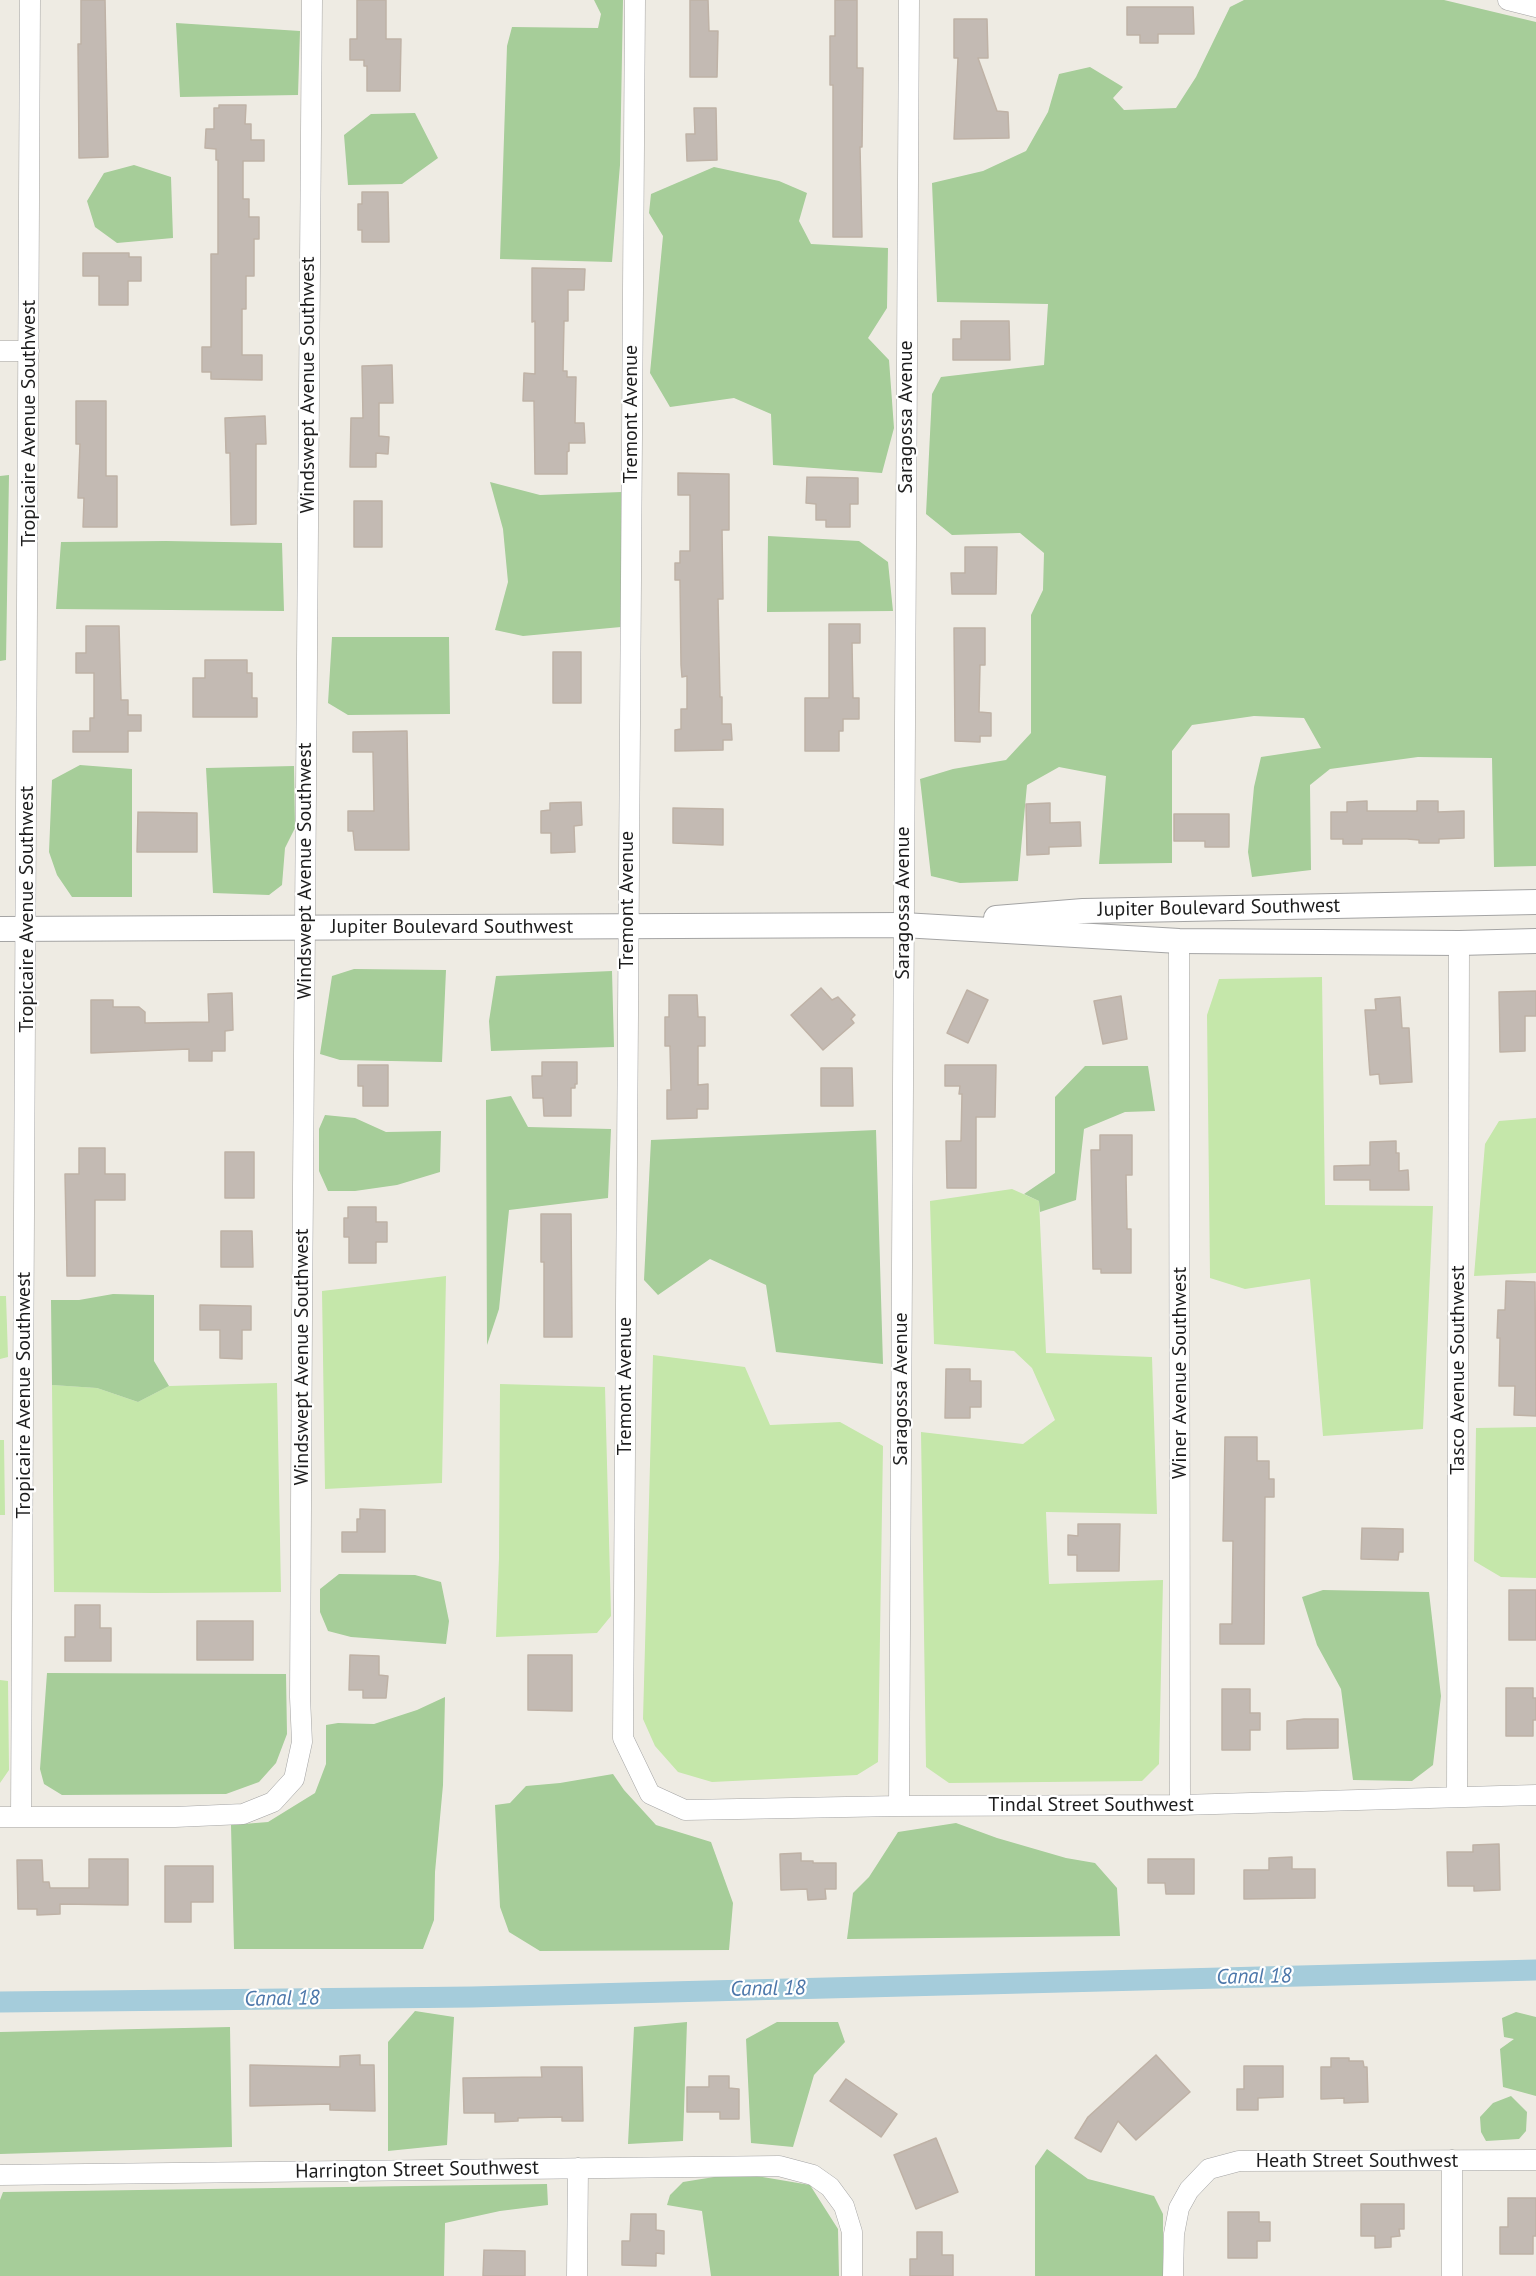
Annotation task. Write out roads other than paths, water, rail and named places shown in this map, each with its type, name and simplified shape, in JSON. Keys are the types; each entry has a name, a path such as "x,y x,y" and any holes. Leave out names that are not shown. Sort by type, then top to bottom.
{"street":[{"name":"Tropicaire Avenue Southwest","path":"21,1817 30,0"},
{"name":"Windswept Avenue Southwest","path":"0,1817 175,1817 243,1814 273,1802 294,1779 302,1742 300,1697 304,927 312,0"},
{"name":"Tremont Avenue","path":"635,0 623,1738 650,1794"},
{"name":"Saragossa Avenue","path":"899,1806 909,0"},
{"path":"1508,0 1536,7"},
{"path":"0,351 29,351"},
{"name":"Jupiter Boulevard Southwest","path":"903,925 1083,911 1536,902"},
{"name":"Jupiter Boulevard Southwest","path":"0,929 903,925 1179,941 1536,942"},
{"name":"Winer Avenue Southwest","path":"1179,941 1180,1805"},
{"name":"Tasco Avenue Southwest","path":"1456,1796 1459,943"},
{"name":"Tindal Street Southwest","path":"650,1794 685,1810 899,1806 1180,1805 1536,1795"},
{"path":"1452,2160 1452,2276"},
{"name":"Heath Street Southwest","path":"1173,2276 1174,2234 1179,2208 1189,2190 1209,2169 1239,2161 1536,2160"},
{"name":"Harrington Street Southwest","path":"0,2175 780,2166 813,2175 830,2187 844,2206 852,2232 852,2276"},
{"path":"577,2276 578,2168"}],"waterway":[{"name":"Canal 18","path":"0,2002 472,1997 1536,1970"}]}
